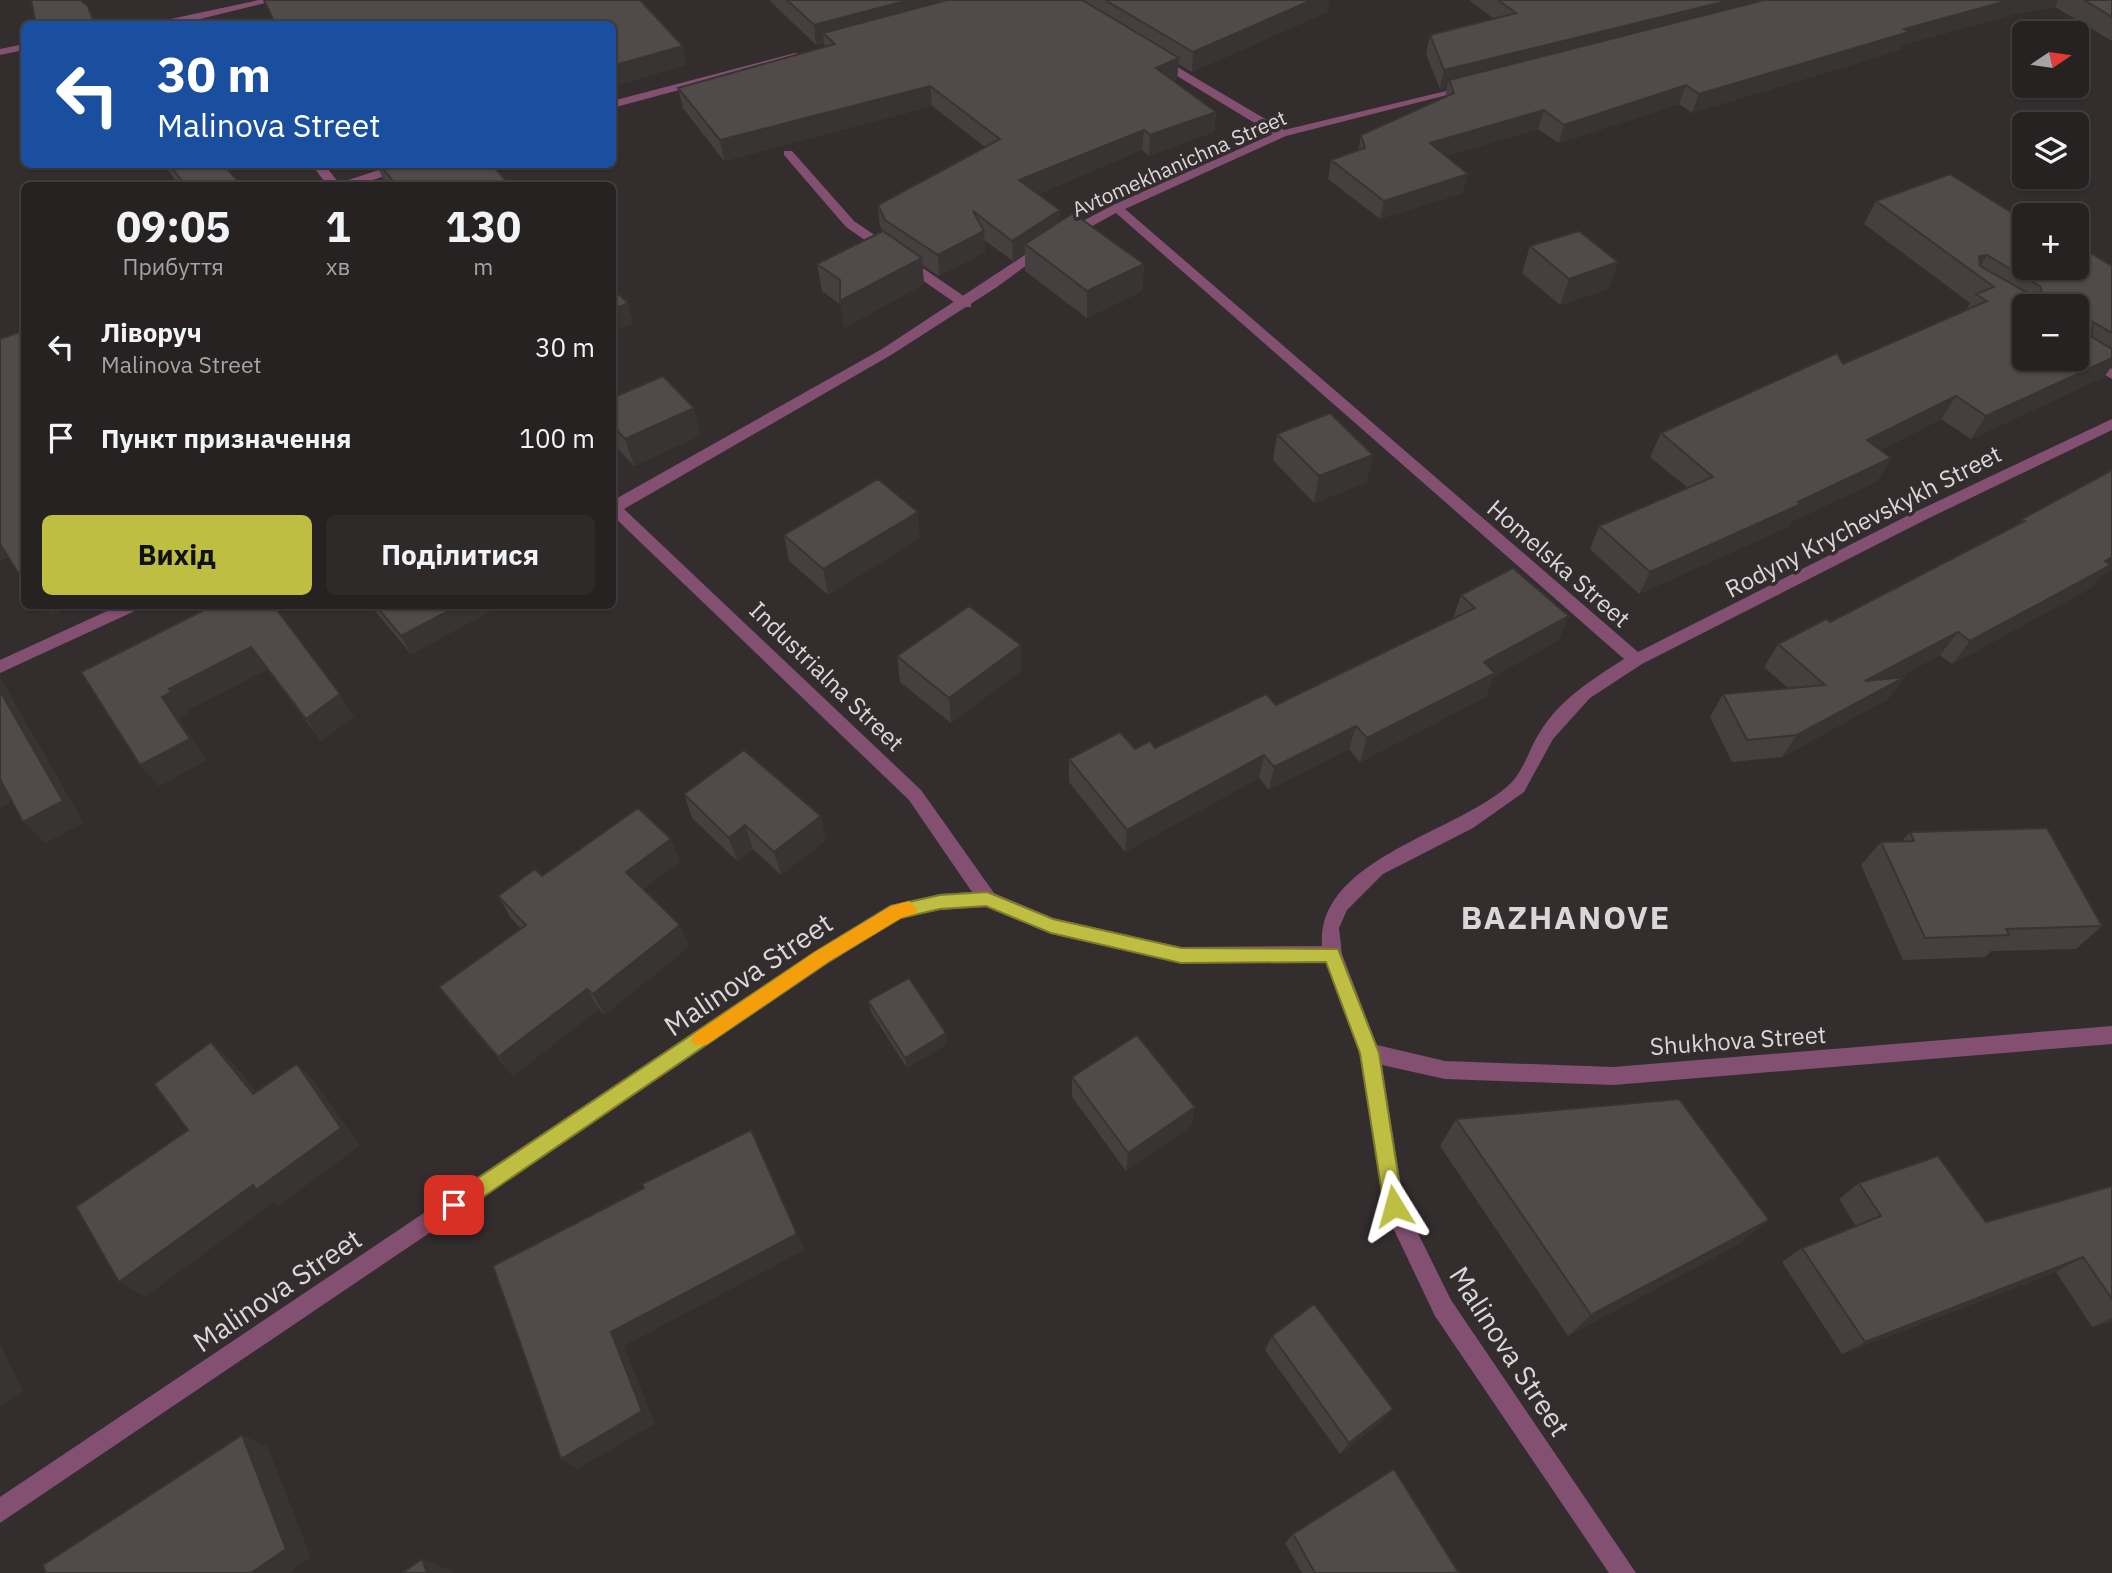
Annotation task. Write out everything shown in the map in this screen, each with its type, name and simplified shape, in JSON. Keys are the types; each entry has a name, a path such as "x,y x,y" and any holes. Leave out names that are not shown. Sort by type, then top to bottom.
{"street":[{"path":"191,21 273,0"},
{"path":"0,52 21,48"},
{"path":"616,103 808,52"},
{"path":"1153,57 1282,134"},
{"name":"Avtomekhanichna Street","path":"616,505 836,384 966,304 1050,244 1117,208 1282,134 1483,83"},
{"path":"789,153 850,224 966,304"},
{"path":"320,168 332,182"},
{"path":"355,182 398,168"},
{"name":"Homelska Street","path":"1117,208 1636,660 1584,693 1546,734 1518,788 1467,823 1377,869 1340,905 1330,928 1332,954"},
{"path":"2089,360 2112,375"},
{"name":"Rodyny Krychevskykh Street","path":"1636,660 1918,517 2112,424"},
{"name":"Industrialna Street","path":"616,510 915,795 987,899"},
{"path":"0,667 125,609"},
{"name":"Malinova Street","path":"0,1511 822,957 897,911 940,902 987,899 1051,926 1181,955 1332,954 1370,1053 1394,1206 1438,1297 1624,1573"},
{"name":"Shukhova Street","path":"1370,1053 1445,1070 1613,1076 2112,1035"}],"building":[{"path":"31,0 80,0 88,6 93,21 35,21"},
{"path":"264,0 640,0 683,46 616,65 616,21 274,21"},
{"path":"787,0 909,0 814,25"},
{"path":"947,0 1082,0 1179,58 1156,68 1216,112 1150,135 1144,130 1019,180 1060,210 1012,241 973,211 984,231 938,255 885,220 878,205 1000,139 930,86 720,140 678,88 835,44 823,33"},
{"path":"1105,0 1312,0 1193,52"},
{"path":"1498,0 1731,0 1444,70 1430,35 1516,13"},
{"path":"1764,0 2010,0 1904,29 1909,32 1699,94 1686,85 1564,125 1544,110 1430,143 1468,174 1384,201 1331,160 1365,148 1361,135 1454,93 1449,80"},
{"path":"2084,0 2112,0 2112,17"},
{"path":"172,168 226,168 239,182 183,182"},
{"path":"382,168 495,168 507,182 394,182"},
{"path":"1950,174 2012,213 2012,270 1987,255 1979,256 1980,266 2030,294 2012,294 2012,371 2084,371 1986,416 1956,396 1867,440 1891,458 1798,502 1801,504 1650,572 1599,526 1713,477 1661,433 1837,353 1843,364 1987,301 1976,294 1994,287 1876,201"},
{"path":"1073,213 1144,264 1087,291 1025,244"},
{"path":"883,231 922,258 840,301 840,280 817,264"},
{"path":"1579,231 1618,262 1569,279 1530,246"},
{"path":"2089,252 2112,266 2112,333 2093,322 2092,337 2112,349 2112,358 2089,369 2089,294 2042,294 2041,287 2029,280 2089,280"},
{"path":"616,292 628,303 616,308"},
{"path":"21,332 21,577 0,544 0,339"},
{"path":"663,376 694,408 625,439 616,429 616,396"},
{"path":"1330,413 1373,455 1319,476 1277,434"},
{"path":"2112,470 2112,557 2105,561 2111,565 1970,641 1958,632 1865,681 1905,677 1797,735 1747,740 1723,694 1825,685 1778,644 1826,619 1830,622 2025,521 2022,519"},
{"path":"878,479 918,512 823,569 784,535"},
{"path":"1513,568 1569,616 1484,662 1495,673 1367,738 1356,726 1274,767 1264,755 1127,830 1069,759 1120,732 1135,749 1150,741 1155,748 1266,694 1276,705 1475,608 1461,595"},
{"path":"969,606 1021,645 949,698 897,656"},
{"path":"206,609 276,609 340,694 306,719 251,647 169,689 171,692 162,697 190,739 140,765 81,672"},
{"path":"378,609 452,609 401,636"},
{"path":"0,691 63,801 23,822 0,779"},
{"path":"744,750 821,816 774,852 745,825 729,838 684,794"},
{"path":"638,808 671,839 626,872 680,925 593,994 587,989 498,1057 439,987 526,925 498,896 535,869 542,876"},
{"path":"2047,828 2102,926 2006,929 2009,935 1925,938 1881,842 1914,841 1910,832"},
{"path":"909,978 946,1033 905,1058 868,1001"},
{"path":"1137,1035 1195,1107 1128,1153 1072,1077"},
{"path":"211,1042 253,1094 297,1064 341,1128 256,1190 253,1185 119,1282 76,1207 188,1130 154,1084"},
{"path":"1679,1099 1769,1220 1591,1315 1456,1119"},
{"path":"751,1130 797,1234 611,1332 642,1411 561,1459 493,1266 644,1188 642,1184"},
{"path":"1938,1156 1986,1222 2112,1186 2112,1299 2083,1257 1865,1342 1802,1248 1881,1216 1859,1183"},
{"path":"1314,1304 1393,1409 1349,1443 1272,1336"},
{"path":"242,1435 286,1549 251,1573 46,1573 43,1565"},
{"path":"1394,1469 1459,1573 1315,1573 1293,1534"},
{"path":"422,1559 427,1573 402,1573"}],"slow traffic":[{"path":"700,1040 822,957 897,911 909,909"}],"district":[{"name":"BAZHANOVE","path":"1566,917"}],"route":[{"path":"454,1205 822,957 897,911 940,902 987,899 1051,926 1181,955 1332,954 1370,1053 1394,1206"}]}
